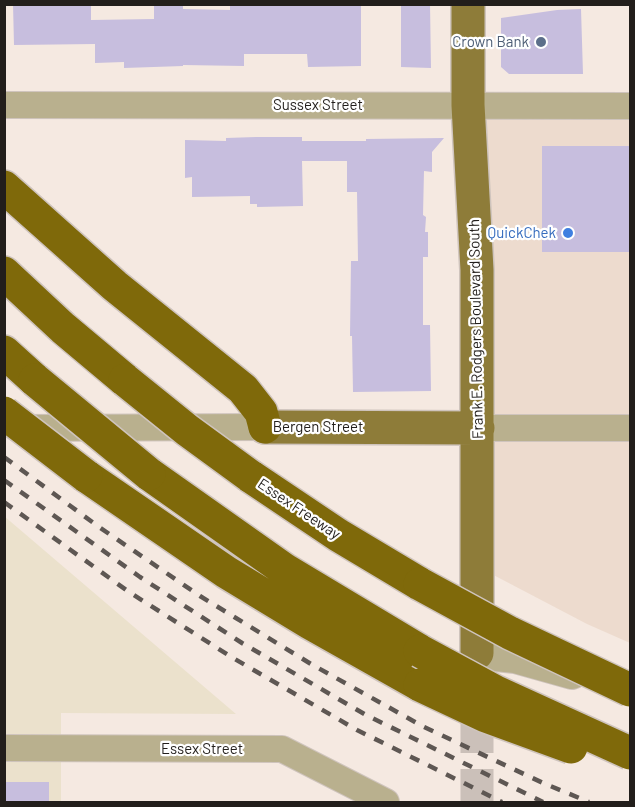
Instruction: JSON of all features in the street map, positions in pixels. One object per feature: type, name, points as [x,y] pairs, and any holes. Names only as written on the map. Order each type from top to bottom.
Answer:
[{"type":"highway","points":[[4,187],[115,286],[234,381],[256,404],[265,427]]},
{"type":"highway","name":"Essex Freeway","points":[[4,273],[63,328],[187,430],[338,535],[420,584],[510,633],[630,690]]},
{"type":"highway","points":[[4,352],[149,474],[285,570],[420,651],[496,692],[630,753]]},
{"type":"highway","points":[[4,413],[152,522],[310,623],[420,685],[526,731],[630,767]]},
{"type":"main road","name":"Frank E. Rodgers Boulevard South","points":[[468,4],[468,105],[477,270],[477,653]]},
{"type":"main road","name":"Bergen Street","points":[[265,427],[477,428]]},
{"type":"street","name":"Sussex Street","points":[[4,105],[630,106]]},
{"type":"street","name":"Bergen Street","points":[[4,428],[265,427]]},
{"type":"street","name":"Bergen Street","points":[[477,428],[630,428]]},
{"type":"street","points":[[477,653],[536,663],[630,690]]},
{"type":"street","name":"Essex Street","points":[[4,748],[282,749],[386,802]]},
{"type":"shaded area","points":[[479,110],[630,112],[630,643],[587,624],[482,569]]},
{"type":"shaded area","points":[[4,516],[236,714],[61,713],[61,802],[5,802]]},
{"type":"building","points":[[13,4],[91,4],[91,20],[154,19],[154,4],[183,4],[183,9],[230,10],[230,4],[361,4],[361,66],[308,67],[307,54],[244,54],[244,66],[183,65],[124,68],[124,62],[95,63],[95,44],[14,45]]},
{"type":"building","points":[[401,4],[430,4],[431,68],[401,67]]},
{"type":"building","name":"Crown Bank","points":[[581,9],[583,74],[509,74],[501,67],[501,18]]},
{"type":"building","points":[[302,137],[302,141],[444,138],[432,152],[432,172],[424,171],[423,215],[426,217],[425,232],[428,232],[428,257],[423,257],[423,325],[430,325],[431,391],[353,392],[352,336],[350,336],[351,261],[358,261],[357,192],[347,192],[347,161],[302,161],[303,206],[257,207],[257,204],[250,204],[250,196],[192,197],[192,177],[185,178],[185,140],[226,141],[226,138]]},
{"type":"building","points":[[542,146],[630,146],[630,252],[542,252]]},
{"type":"building","points":[[4,782],[49,782],[49,802],[4,802]]},
{"type":"tunnel","points":[[477,684],[477,802]]},
{"type":"railway","points":[[4,457],[99,527],[200,596],[311,664],[424,727],[589,802]]},
{"type":"railway","points":[[4,480],[140,577],[242,643],[366,715],[543,802]]},
{"type":"railway","points":[[4,502],[129,592],[233,658],[357,730],[502,802]]},
{"type":"place","name":"Crown Bank","points":[[541,42]]},
{"type":"place","name":"QuickChek","points":[[568,233]]}]
